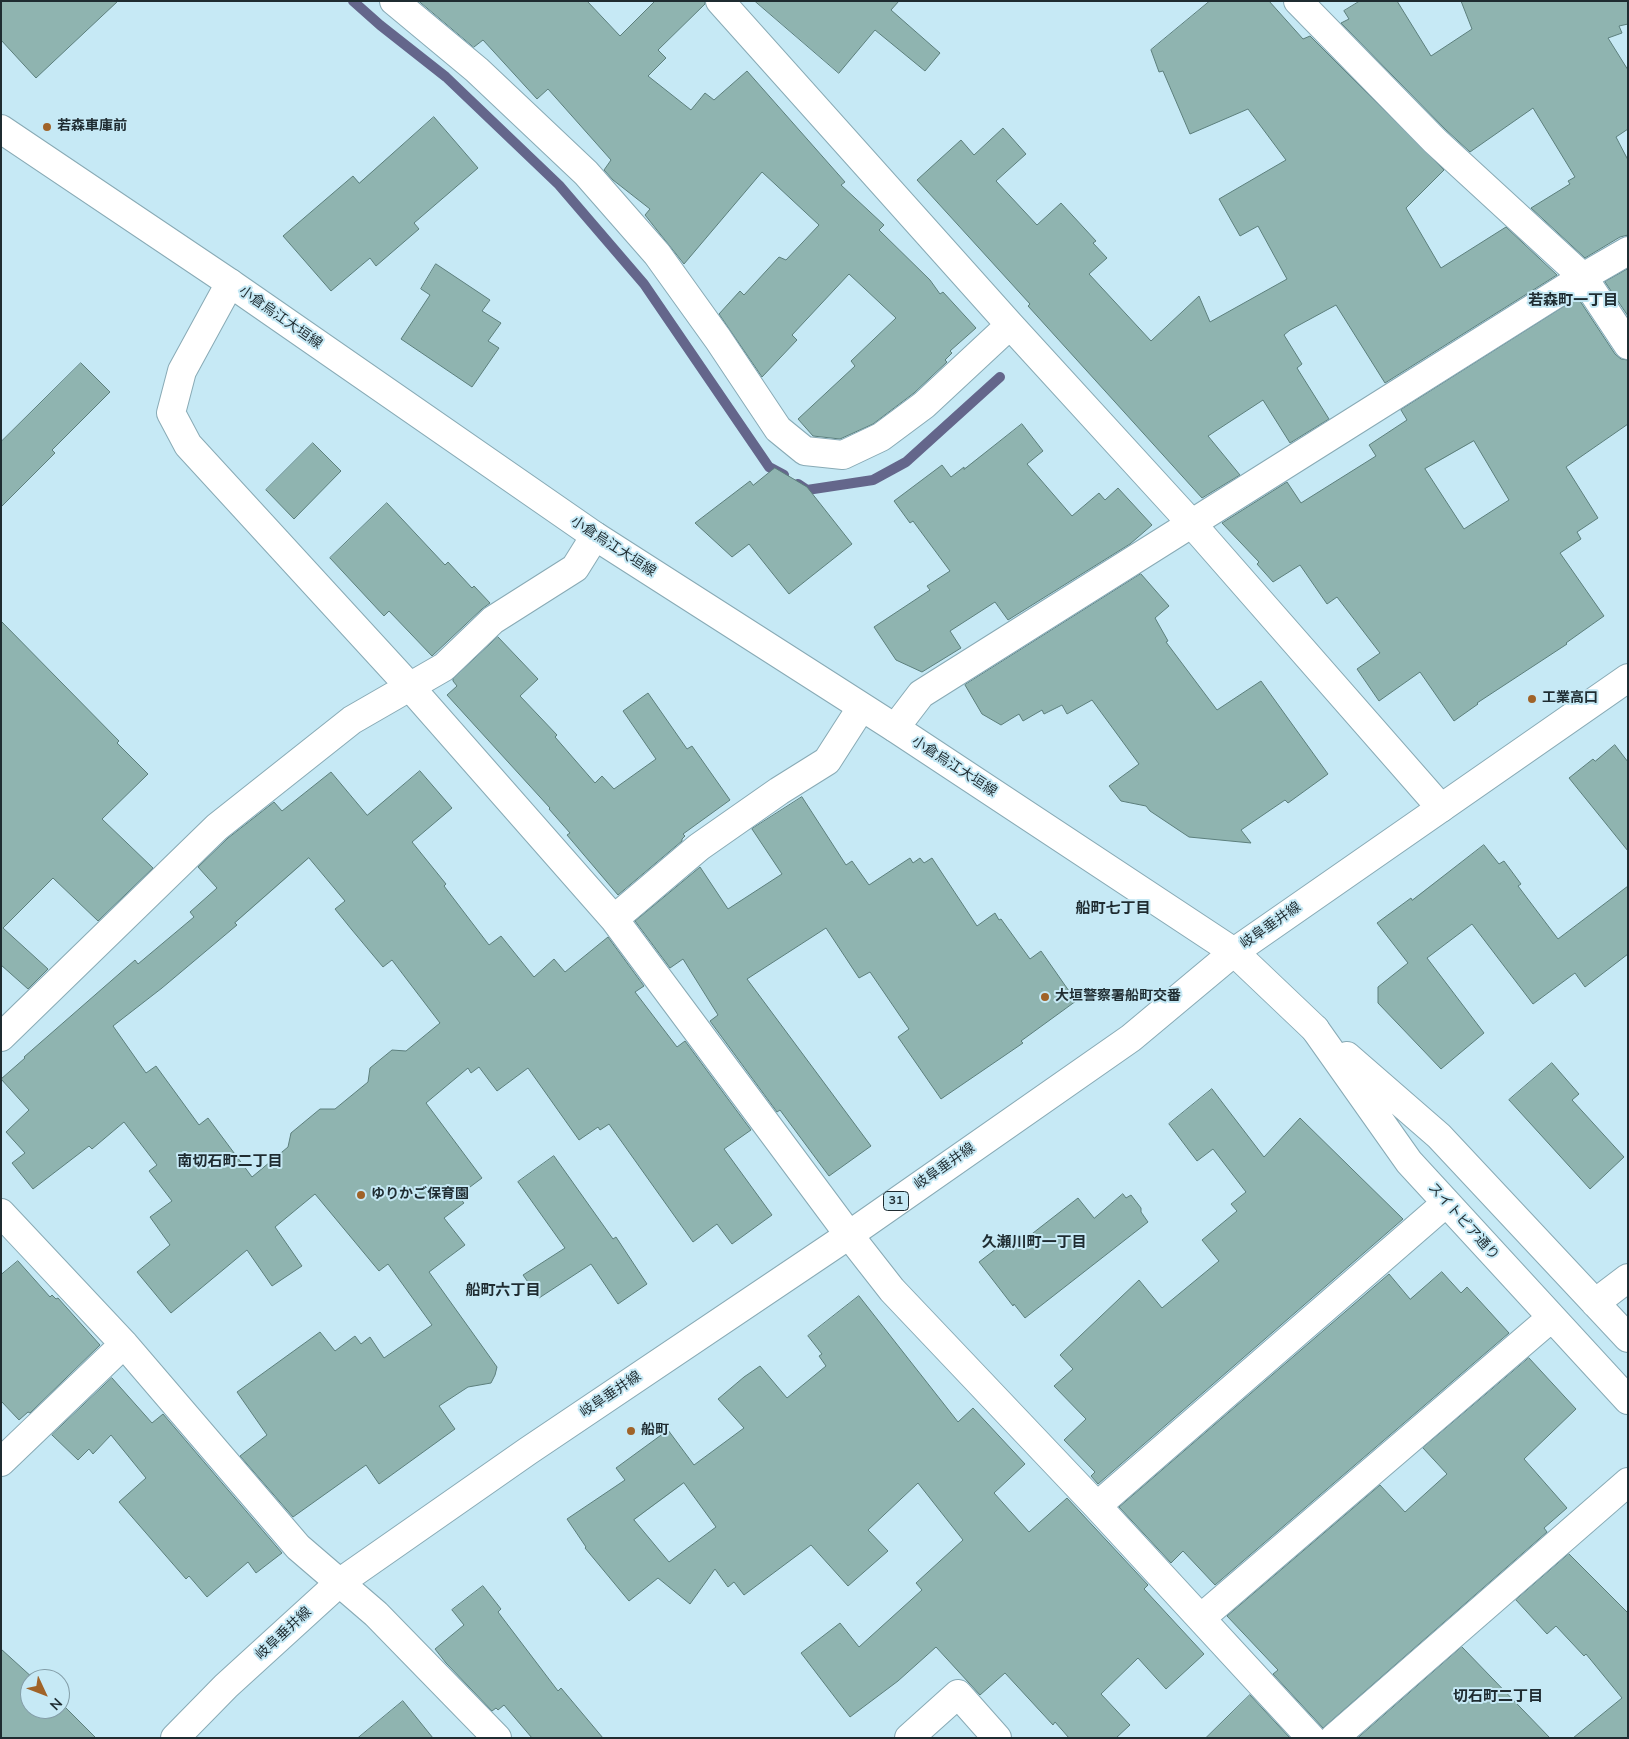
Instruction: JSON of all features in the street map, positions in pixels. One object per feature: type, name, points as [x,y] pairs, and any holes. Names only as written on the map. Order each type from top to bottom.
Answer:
[{"type":"street","points":[[394,1],[477,70],[586,172],[657,254],[718,339],[778,429],[805,451],[843,455],[881,437],[924,404],[1010,325]]},
{"type":"street","points":[[720,1],[1010,325],[1192,524],[1441,808]]},
{"type":"street","points":[[1298,1],[1435,141],[1583,277],[1628,345]]},
{"type":"street","name":"小倉烏江大垣線","points":[[1,129],[230,283],[595,536],[895,728],[1234,952]]},
{"type":"street","points":[[895,728],[921,694],[1583,277],[1628,251]]},
{"type":"street","points":[[230,283],[182,371],[172,413],[188,445],[410,687],[614,919],[892,1290],[1097,1506],[1311,1738]]},
{"type":"street","points":[[1,1037],[217,827],[352,720],[444,667],[493,620],[575,568],[595,536]]},
{"type":"street","name":"岐阜垂井線","points":[[176,1738],[226,1686],[339,1583],[528,1451],[849,1234],[1131,1038],[1234,952],[1626,682]]},
{"type":"street","points":[[614,919],[699,847],[779,791],[827,761],[861,708]]},
{"type":"street","name":"スイトピア通り","points":[[1234,952],[1315,1029],[1439,1136],[1628,1338]]},
{"type":"street","name":"スイトピア通り","points":[[1315,1029],[1409,1162],[1550,1318],[1628,1400]]},
{"type":"street","points":[[1097,1506],[1446,1203]]},
{"type":"street","points":[[1,1213],[124,1344],[298,1547],[376,1614],[497,1738]]},
{"type":"street","points":[[1595,1303],[1628,1278]]},
{"type":"street","points":[[1200,1618],[1550,1318]]},
{"type":"street","points":[[1,1462],[124,1344]]},
{"type":"street","points":[[1334,1738],[1628,1482]]},
{"type":"street","points":[[909,1738],[958,1694],[997,1738]]},
{"type":"building","points":[[1,1],[118,1],[36,78],[1,40]]},
{"type":"building","points":[[419,1],[587,1],[620,36],[655,1],[705,1],[705,4],[658,50],[666,58],[648,76],[691,110],[705,93],[714,100],[747,71],[845,182],[841,185],[884,225],[879,230],[930,280],[940,294],[943,292],[976,328],[950,351],[952,353],[945,360],[947,362],[914,393],[873,424],[840,439],[813,436],[798,419],[855,366],[851,361],[896,318],[849,274],[792,335],[797,340],[762,377],[719,314],[740,291],[744,295],[779,257],[786,260],[819,225],[762,172],[684,264],[645,215],[650,209],[613,180],[604,170],[611,160],[548,89],[537,99],[483,40],[474,47]]},
{"type":"building","points":[[755,1],[899,1],[891,10],[940,53],[925,71],[875,30],[839,73]]},
{"type":"building","points":[[1210,1],[1269,1],[1303,39],[1310,36],[1444,170],[1406,208],[1441,268],[1506,227],[1557,275],[1385,383],[1336,305],[1290,330],[1284,335],[1302,364],[1297,368],[1329,419],[1290,443],[1263,400],[1208,436],[1240,475],[1202,498],[917,180],[961,140],[974,155],[1003,128],[1026,154],[996,181],[1037,225],[1061,203],[1096,241],[1093,243],[1107,258],[1089,274],[1151,341],[1199,296],[1210,322],[1287,279],[1258,226],[1240,236],[1219,199],[1286,160],[1248,109],[1190,134],[1163,71],[1159,72],[1151,50]]},
{"type":"building","points":[[1360,1],[1397,1],[1431,56],[1472,29],[1461,1],[1628,1],[1628,24],[1619,26],[1622,33],[1608,38],[1628,70],[1628,129],[1616,137],[1628,160],[1628,235],[1620,237],[1585,258],[1531,208],[1570,184],[1568,181],[1575,177],[1533,108],[1470,152],[1341,23],[1349,19],[1344,11]]},
{"type":"building","points":[[434,117],[478,168],[414,223],[419,229],[376,266],[370,258],[331,291],[283,236],[353,176],[359,183]]},
{"type":"building","points":[[436,264],[490,300],[482,311],[501,323],[488,341],[499,348],[472,387],[401,339],[430,295],[421,289]]},
{"type":"building","points":[[1628,269],[1628,316],[1605,282]]},
{"type":"building","points":[[1578,298],[1615,354],[1621,359],[1628,360],[1628,424],[1566,467],[1598,518],[1577,532],[1581,539],[1560,553],[1604,616],[1567,644],[1477,703],[1454,721],[1420,672],[1379,701],[1357,669],[1380,653],[1337,597],[1327,604],[1300,565],[1273,582],[1257,564],[1259,562],[1222,523],[1287,482],[1301,503],[1376,456],[1369,445],[1407,420],[1401,410]],"holes":[[[1474,441],[1509,500],[1464,529],[1425,469]]]},
{"type":"building","points":[[81,363],[110,392],[52,450],[55,453],[1,507],[1,442]]},
{"type":"building","points":[[1022,424],[1043,451],[1027,464],[1072,516],[1099,493],[1105,500],[1118,488],[1152,525],[1130,544],[1008,620],[995,602],[950,631],[961,648],[922,672],[896,660],[874,627],[930,590],[927,586],[950,571],[913,521],[910,523],[894,501],[942,465],[951,477]]},
{"type":"building","points":[[313,443],[341,471],[294,519],[266,490]]},
{"type":"building","points":[[775,468],[807,487],[852,544],[789,594],[749,544],[732,557],[695,523],[750,481],[753,485]]},
{"type":"building","points":[[387,503],[445,565],[448,562],[472,588],[474,586],[490,603],[432,656],[389,611],[384,616],[330,558]]},
{"type":"building","points":[[1141,574],[1169,606],[1155,618],[1168,641],[1166,642],[1217,710],[1261,681],[1328,774],[1288,803],[1285,800],[1241,830],[1251,843],[1189,837],[1150,811],[1146,806],[1121,801],[1109,786],[1139,764],[1092,700],[1067,714],[1062,705],[1044,714],[1042,710],[1023,721],[1019,714],[1001,725],[982,714],[965,685]]},
{"type":"building","points":[[1,621],[119,741],[117,743],[148,774],[102,819],[153,868],[98,921],[53,878],[3,928],[48,969],[28,989],[1,965]]},
{"type":"building","points":[[498,637],[538,679],[520,696],[557,735],[555,737],[595,783],[602,776],[614,789],[656,759],[623,711],[648,693],[687,749],[692,746],[730,800],[683,834],[685,836],[682,841],[618,895],[567,835],[570,833],[550,808],[447,695],[457,686],[453,679]]},
{"type":"building","points":[[1615,745],[1628,762],[1628,851],[1569,778]]},
{"type":"building","points":[[420,771],[452,808],[412,842],[446,884],[444,886],[489,945],[501,936],[534,977],[554,959],[565,972],[608,937],[644,986],[635,992],[677,1047],[685,1041],[751,1130],[724,1149],[772,1215],[732,1244],[717,1224],[693,1242],[609,1124],[600,1130],[598,1127],[579,1140],[528,1068],[497,1091],[479,1067],[471,1073],[468,1068],[426,1103],[482,1178],[458,1196],[464,1203],[444,1218],[465,1245],[429,1272],[497,1367],[495,1375],[491,1383],[468,1387],[439,1406],[455,1429],[379,1484],[366,1465],[293,1517],[240,1456],[267,1435],[237,1392],[320,1332],[335,1351],[355,1336],[361,1344],[370,1337],[384,1358],[432,1325],[388,1264],[379,1271],[315,1194],[275,1227],[302,1266],[272,1286],[247,1250],[171,1313],[137,1272],[170,1245],[150,1217],[172,1201],[149,1171],[157,1165],[124,1122],[92,1149],[89,1146],[33,1189],[12,1163],[25,1153],[6,1132],[29,1110],[1,1079],[135,960],[138,964],[194,917],[190,912],[217,888],[198,867],[228,838],[274,802],[282,811],[331,772],[367,815]],"holes":[[[309,858],[345,901],[335,909],[383,967],[392,960],[440,1023],[406,1051],[392,1050],[370,1068],[368,1082],[335,1109],[320,1109],[291,1133],[288,1147],[252,1177],[208,1118],[199,1125],[156,1066],[146,1073],[113,1026],[237,925],[235,923]]]},
{"type":"building","points":[[802,797],[846,865],[852,861],[869,885],[910,858],[913,863],[920,858],[924,863],[932,858],[977,926],[995,913],[1030,959],[1041,951],[1076,1001],[1021,1041],[1023,1043],[941,1099],[898,1037],[909,1029],[870,972],[859,978],[826,928],[747,979],[871,1146],[829,1176],[780,1110],[777,1112],[710,1021],[718,1015],[683,959],[670,968],[635,921],[700,867],[728,909],[782,874],[752,829]]},
{"type":"building","points":[[1484,845],[1499,864],[1504,861],[1521,884],[1518,886],[1558,939],[1628,886],[1628,954],[1585,987],[1575,973],[1533,1004],[1472,924],[1427,958],[1484,1033],[1441,1069],[1378,1003],[1378,987],[1408,963],[1377,923],[1411,898],[1412,900]]},
{"type":"building","points":[[1552,1063],[1579,1094],[1572,1100],[1624,1157],[1590,1189],[1509,1100]]},
{"type":"building","points":[[1212,1089],[1264,1157],[1300,1118],[1403,1219],[1098,1484],[1091,1476],[1095,1472],[1064,1440],[1086,1419],[1054,1386],[1073,1369],[1060,1355],[1139,1280],[1162,1308],[1219,1261],[1202,1240],[1237,1211],[1231,1204],[1246,1192],[1213,1149],[1197,1161],[1169,1124]]},
{"type":"building","points":[[554,1156],[613,1239],[616,1237],[647,1284],[618,1304],[591,1264],[539,1298],[523,1275],[565,1248],[518,1182]]},
{"type":"building","points":[[1123,1194],[1126,1198],[1131,1195],[1141,1208],[1141,1212],[1148,1222],[1025,1318],[1014,1304],[1013,1306],[979,1262],[1009,1239],[1015,1247],[1078,1198],[1094,1218]]},
{"type":"building","points":[[18,1261],[50,1297],[52,1295],[56,1299],[58,1298],[100,1345],[30,1413],[28,1412],[19,1420],[1,1401],[1,1275]]},
{"type":"building","points":[[1442,1272],[1461,1293],[1467,1287],[1509,1333],[1215,1585],[1183,1551],[1171,1563],[1119,1507],[1389,1274],[1410,1299]]},
{"type":"building","points":[[859,1296],[958,1422],[973,1408],[1025,1464],[994,1493],[1029,1532],[1067,1498],[1148,1585],[1144,1589],[1204,1654],[1166,1689],[1138,1658],[1101,1694],[1130,1725],[1116,1738],[1069,1738],[1055,1722],[1053,1725],[1005,1673],[980,1695],[936,1647],[898,1681],[850,1717],[801,1653],[840,1623],[859,1647],[922,1590],[916,1583],[963,1540],[918,1483],[868,1530],[888,1551],[848,1586],[811,1545],[744,1595],[734,1582],[728,1587],[715,1569],[690,1604],[658,1578],[629,1601],[585,1548],[567,1519],[625,1480],[616,1468],[668,1430],[694,1465],[744,1428],[718,1399],[760,1366],[787,1398],[826,1366],[819,1356],[822,1354],[808,1336]],"holes":[[[684,1483],[716,1527],[669,1562],[634,1520]]]},
{"type":"building","points":[[1529,1358],[1576,1409],[1524,1459],[1567,1508],[1544,1528],[1547,1532],[1323,1728],[1273,1674],[1278,1670],[1227,1616],[1380,1485],[1405,1512],[1447,1474],[1423,1448]]},
{"type":"building","points":[[112,1378],[152,1423],[163,1414],[282,1553],[256,1573],[248,1562],[207,1597],[189,1576],[186,1579],[119,1502],[146,1478],[111,1435],[93,1454],[89,1449],[78,1460],[52,1435]]},
{"type":"building","points":[[1569,1554],[1628,1613],[1628,1738],[1573,1738],[1622,1698],[1586,1654],[1584,1656],[1556,1626],[1547,1634],[1516,1600]]},
{"type":"building","points":[[483,1586],[501,1609],[498,1612],[558,1691],[561,1688],[603,1738],[532,1738],[504,1705],[498,1710],[496,1708],[492,1711],[446,1663],[435,1649],[464,1625],[452,1610]]},
{"type":"building","points":[[1462,1647],[1550,1738],[1358,1738]]},
{"type":"building","points":[[1,1649],[23,1669],[20,1669],[20,1719],[70,1719],[70,1712],[96,1738],[1,1738]]},
{"type":"building","points":[[1250,1695],[1290,1738],[1206,1738]]},
{"type":"building","points":[[403,1701],[433,1738],[358,1738]]},
{"type":"waterway","points":[[353,1],[446,77],[559,185],[644,284],[769,467],[784,475]]},
{"type":"waterway","points":[[798,484],[807,490],[873,480],[906,462],[1000,377]]},
{"type":"place","name":"若森車庫前","points":[[47,127]]},
{"type":"place","name":"工業高口","points":[[1532,699]]},
{"type":"place","name":"大垣警察署船町交番","points":[[1045,997]]},
{"type":"place","name":"ゆりかご保育園","points":[[361,1195]]},
{"type":"place","name":"船町","points":[[631,1431]]},
{"type":"district","name":"若森町一丁目","points":[[1573,301]]},
{"type":"district","name":"船町七丁目","points":[[1113,909]]},
{"type":"district","name":"南切石町二丁目","points":[[230,1162]]},
{"type":"district","name":"久瀬川町一丁目","points":[[1034,1243]]},
{"type":"district","name":"船町六丁目","points":[[503,1291]]},
{"type":"district","name":"切石町二丁目","points":[[1498,1697]]}]
